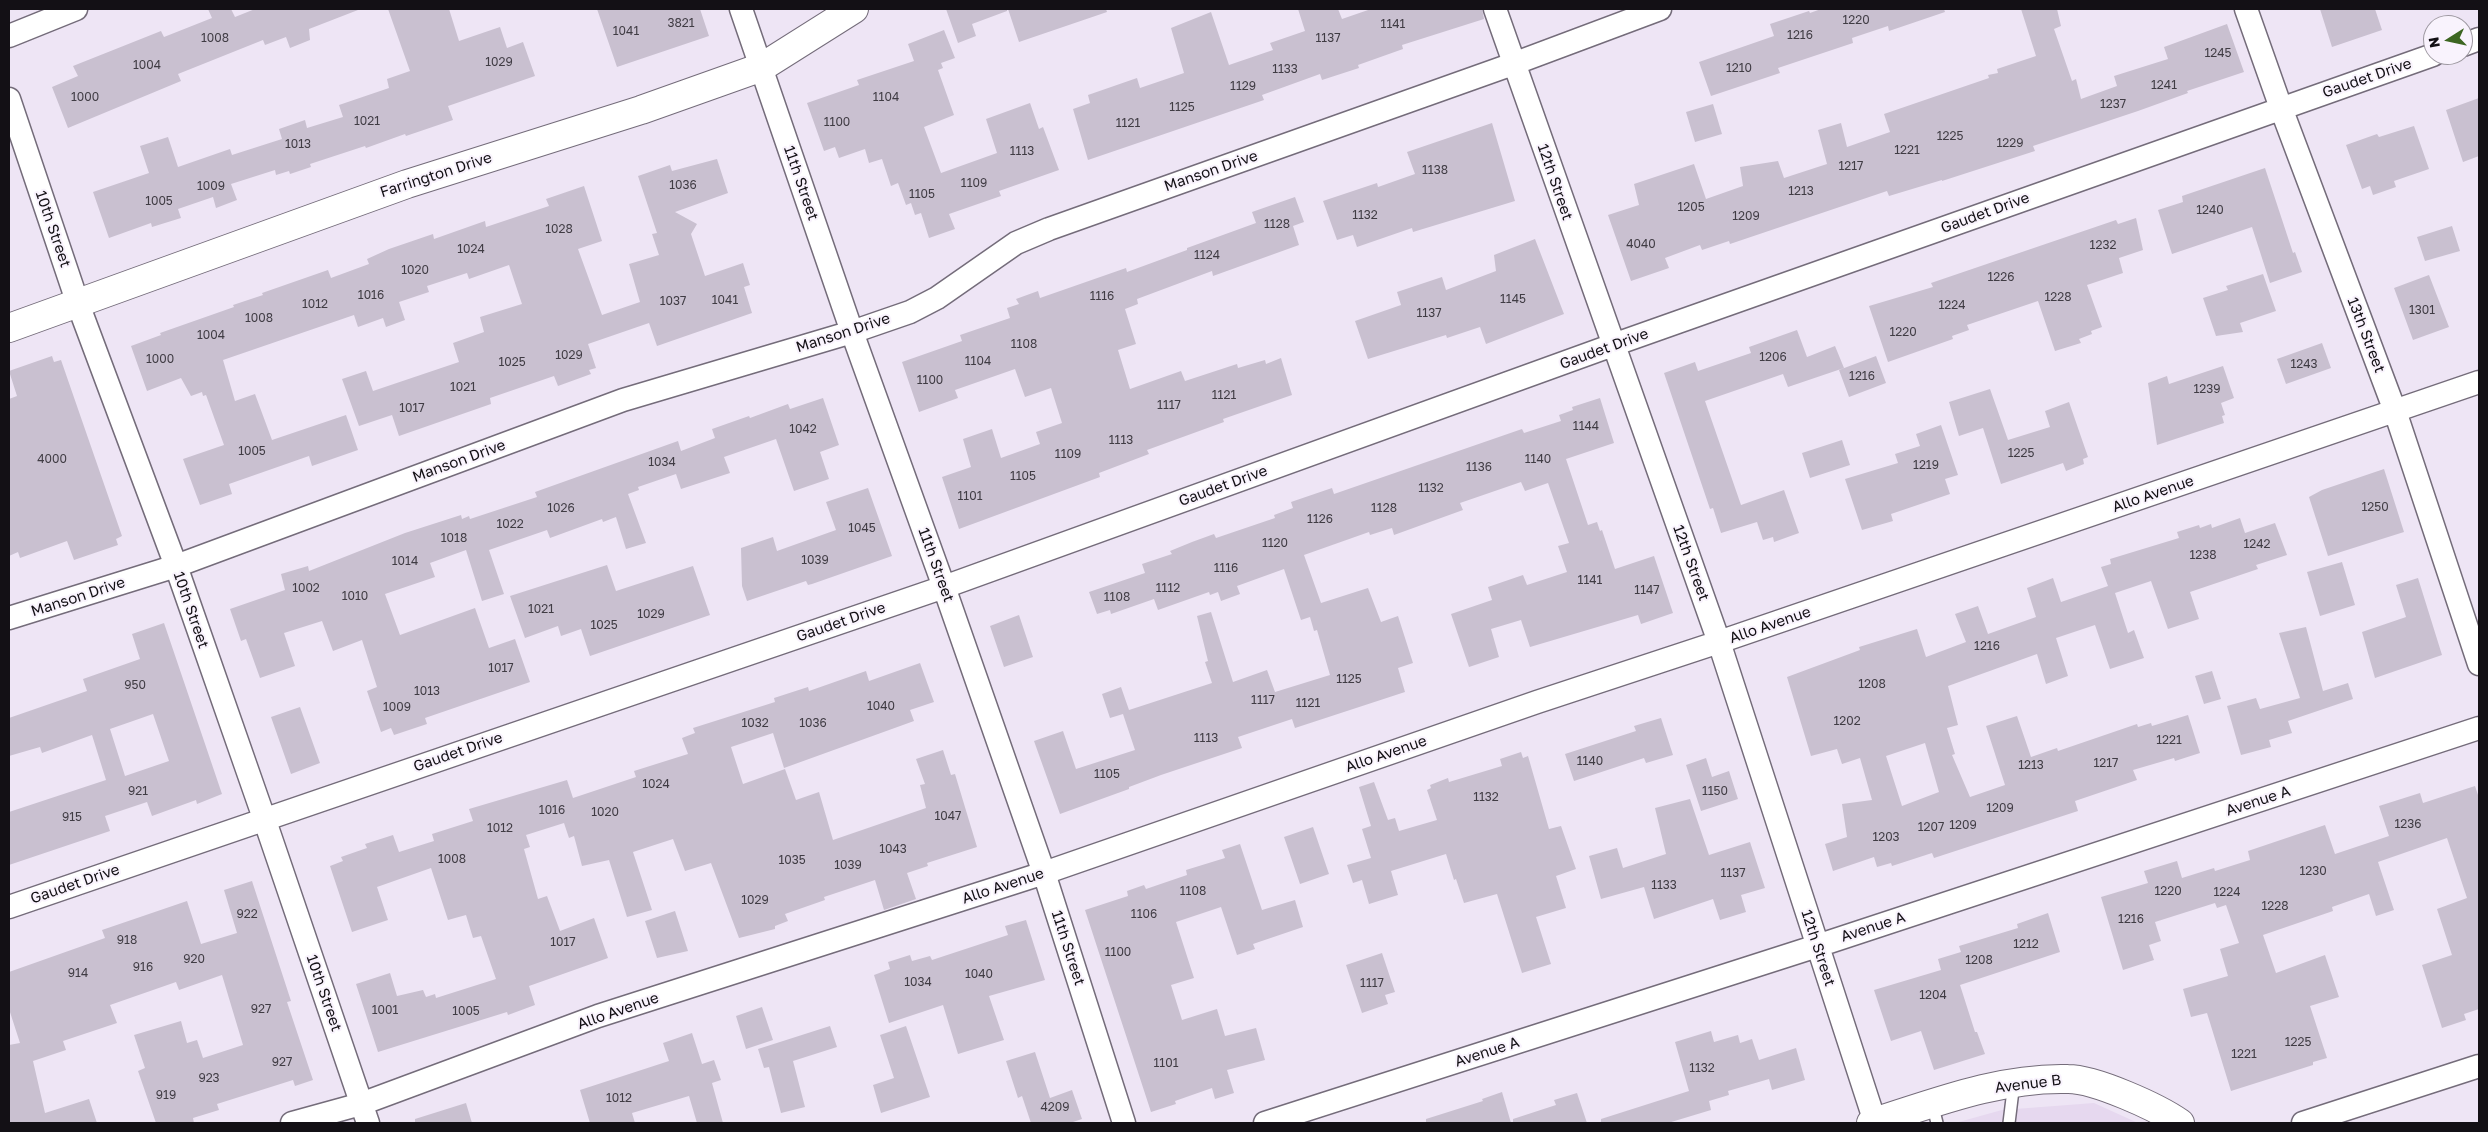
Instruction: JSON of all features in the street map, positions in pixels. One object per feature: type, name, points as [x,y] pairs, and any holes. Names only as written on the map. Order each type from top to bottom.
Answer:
[{"type":"street","points":[[9,36],[76,9]]},
{"type":"street","name":"11th Street","points":[[741,9],[852,332],[1044,873],[1124,1123]]},
{"type":"street","name":"Farrington Drive","points":[[9,328],[407,184],[641,110],[762,68],[854,9]]},
{"type":"street","name":"12th Street","points":[[1495,9],[1719,642],[1874,1123]]},
{"type":"street","name":"Manson Drive","points":[[9,618],[176,566],[623,400],[852,332],[910,312],[937,298],[1016,242],[1514,64],[1660,9]]},
{"type":"street","name":"13th Street","points":[[2246,9],[2280,108],[2395,411],[2479,664]]},
{"type":"street","name":"Gaudet Drive","points":[[9,907],[264,818],[944,587],[1613,345],[2423,58]]},
{"type":"street","name":"10th Street","points":[[9,99],[78,304],[176,566],[364,1114]]},
{"type":"street","name":"Allo Avenue","points":[[292,1123],[364,1114],[598,1016],[1044,873],[1537,702],[1719,642],[2479,382]]},
{"type":"street","name":"Avenue A","points":[[1265,1123],[1817,946],[2479,728]]},
{"type":"street","points":[[2303,1123],[2479,1066]]},
{"type":"street","name":"Avenue B","points":[[1874,1123],[1934,1113],[2014,1082],[2069,1079],[2125,1094],[2180,1123]]},
{"type":"lane","points":[[2009,1123],[2014,1082]]},
{"type":"shaded area","points":[[2094,1103],[2138,1123],[1955,1123],[2002,1110]]},
{"type":"building","points":[[208,9],[231,9],[235,17],[255,9],[358,10],[309,29],[310,40],[290,48],[286,37],[265,45],[263,40],[178,74],[181,81],[68,128],[52,87],[78,76],[73,66],[161,31],[164,37],[212,18]]},
{"type":"building","points":[[388,9],[449,9],[459,41],[500,27],[507,48],[523,42],[535,76],[448,106],[453,120],[310,164],[311,167],[290,174],[289,171],[276,175],[275,170],[231,184],[237,200],[216,208],[213,197],[178,209],[181,218],[152,227],[151,223],[109,238],[93,192],[149,173],[140,146],[168,137],[178,167],[230,149],[232,155],[282,139],[279,129],[305,120],[307,128],[343,117],[339,105],[389,88],[387,79],[410,71]]},
{"type":"building","points":[[597,9],[700,9],[709,36],[617,67]]},
{"type":"building","points":[[946,9],[1007,9],[1007,11],[972,24],[976,36],[958,43]]},
{"type":"building","points":[[1008,9],[1106,9],[1107,12],[1019,42]]},
{"type":"building","points":[[1298,9],[1338,9],[1342,19],[1371,9],[1482,9],[1484,19],[1402,45],[1403,49],[1358,65],[1359,68],[1322,80],[1320,74],[1262,95],[1264,100],[1088,160],[1073,109],[1090,103],[1088,95],[1137,78],[1140,88],[1184,73],[1171,28],[1211,12],[1229,65],[1273,50],[1270,43],[1305,31]]},
{"type":"building","points":[[1821,9],[1944,9],[1945,12],[1889,31],[1888,26],[1852,38],[1853,43],[1778,68],[1780,73],[1711,96],[1699,62],[1774,36],[1770,24]]},
{"type":"building","points":[[2021,9],[2057,9],[2061,26],[2054,29],[2072,81],[2076,79],[2081,99],[2117,86],[2114,76],[2168,59],[2164,47],[2227,24],[2244,72],[2187,91],[2188,93],[2138,111],[2033,146],[2035,151],[1942,181],[1889,196],[1887,191],[1730,244],[1729,241],[1702,250],[1700,245],[1665,258],[1669,268],[1631,281],[1608,215],[1639,205],[1634,184],[1694,164],[1706,199],[1743,186],[1740,167],[1778,161],[1784,178],[1827,164],[1818,130],[1841,123],[1847,147],[1890,132],[1884,114],[1989,78],[1988,75],[1998,73],[1997,69],[2036,56]]},
{"type":"building","points":[[2320,9],[2375,9],[2382,30],[2332,47]]},
{"type":"building","points":[[944,30],[955,58],[941,63],[943,68],[938,70],[954,115],[924,127],[941,173],[997,153],[986,119],[1030,103],[1039,129],[1043,127],[1059,170],[999,191],[1001,196],[949,214],[955,229],[929,238],[921,213],[915,215],[911,203],[906,205],[898,183],[891,186],[882,159],[869,163],[865,149],[839,158],[835,147],[824,151],[807,103],[859,85],[857,80],[914,61],[908,44]]},
{"type":"building","points":[[2479,98],[2479,156],[2463,162],[2446,110]]},
{"type":"building","points":[[1713,104],[1722,134],[1695,142],[1686,112]]},
{"type":"building","points":[[1492,123],[1515,201],[1413,232],[1412,228],[1357,247],[1353,235],[1337,240],[1323,201],[1377,183],[1378,187],[1415,174],[1407,152]]},
{"type":"building","points":[[2414,126],[2429,169],[2394,181],[2396,187],[2373,195],[2370,186],[2362,189],[2346,145],[2377,134],[2379,137]]},
{"type":"building","points":[[717,159],[728,193],[675,212],[697,224],[691,234],[705,276],[743,263],[750,285],[744,287],[752,313],[657,346],[649,323],[588,344],[596,368],[589,370],[591,374],[558,386],[554,376],[490,398],[491,404],[399,436],[392,415],[359,426],[342,379],[366,371],[373,391],[459,362],[453,343],[484,332],[480,317],[522,304],[509,265],[469,279],[467,273],[427,286],[429,292],[399,302],[405,320],[386,327],[383,318],[358,327],[354,315],[223,360],[235,401],[255,394],[272,440],[346,415],[358,450],[312,466],[309,456],[229,484],[232,494],[200,505],[183,459],[224,445],[206,395],[203,396],[202,392],[191,396],[181,378],[147,391],[131,346],[161,335],[160,333],[234,307],[233,305],[263,295],[262,293],[328,270],[331,278],[369,264],[367,259],[389,249],[433,234],[434,239],[485,221],[486,227],[549,206],[546,199],[584,186],[602,241],[578,249],[602,315],[640,302],[629,264],[659,255],[652,234],[657,233],[638,176],[670,165],[672,171]]},
{"type":"building","points":[[2265,168],[2293,253],[2295,252],[2302,272],[2270,283],[2252,227],[2172,254],[2158,210],[2183,202],[2182,196]]},
{"type":"building","points":[[1295,197],[1304,222],[1293,226],[1299,245],[1213,276],[1212,271],[1137,299],[1138,304],[1125,309],[1136,344],[1118,350],[1130,389],[1181,371],[1185,381],[1237,364],[1238,368],[1265,360],[1266,364],[1281,358],[1292,395],[1223,419],[1224,422],[1147,450],[1149,454],[1099,473],[1100,477],[959,529],[942,477],[971,467],[963,439],[992,429],[1001,458],[1040,444],[1036,432],[1062,423],[1051,388],[1025,397],[1015,369],[955,390],[958,398],[919,412],[902,362],[962,341],[960,335],[1010,318],[1007,308],[1019,304],[1016,299],[1038,291],[1040,298],[1126,268],[1127,272],[1256,223],[1252,212]]},
{"type":"building","points":[[2136,218],[2143,250],[2119,258],[2123,273],[2087,285],[2102,327],[2091,331],[2092,334],[2079,339],[2081,343],[2055,351],[2038,301],[1967,325],[1969,330],[1952,336],[1953,339],[1888,362],[1869,306],[1933,287],[1931,283],[2116,220],[2118,224]]},
{"type":"building","points":[[2452,226],[2460,251],[2425,261],[2417,237]]},
{"type":"building","points":[[1535,239],[1564,314],[1486,344],[1480,327],[1447,338],[1446,335],[1368,359],[1355,321],[1401,305],[1397,292],[1442,277],[1446,290],[1496,271],[1494,255]]},
{"type":"building","points":[[2263,274],[2276,311],[2240,323],[2243,332],[2216,336],[2203,298],[2228,290],[2226,286]]},
{"type":"building","points":[[2429,275],[2449,327],[2413,340],[2394,288]]},
{"type":"building","points":[[1797,330],[1807,357],[1835,346],[1844,368],[1788,387],[1783,374],[1705,401],[1741,505],[1784,490],[1799,533],[1774,542],[1773,537],[1763,540],[1757,522],[1721,533],[1713,508],[1710,509],[1664,373],[1695,362],[1698,371],[1751,353],[1749,347]]},
{"type":"building","points":[[2322,343],[2331,368],[2286,384],[2277,359]]},
{"type":"building","points":[[52,356],[54,362],[61,360],[122,536],[116,539],[118,545],[74,560],[67,541],[20,558],[18,552],[9,556],[9,399],[17,396],[9,371]]},
{"type":"building","points":[[1876,356],[1886,383],[1849,397],[1839,370]]},
{"type":"building","points":[[2223,366],[2234,398],[2221,403],[2225,415],[2222,416],[2224,423],[2157,445],[2148,383],[2167,376],[2169,384]]},
{"type":"building","points":[[1990,389],[2008,440],[2050,427],[2045,411],[2069,402],[2088,457],[2083,459],[2084,464],[2066,471],[2063,463],[2001,484],[1983,428],[1959,436],[1949,402]]},
{"type":"building","points":[[823,398],[839,445],[820,452],[829,479],[794,491],[776,439],[724,457],[730,473],[681,489],[676,474],[638,487],[639,490],[628,494],[646,543],[626,549],[616,517],[603,522],[602,519],[550,538],[547,530],[489,550],[504,594],[482,601],[466,550],[430,563],[435,577],[385,594],[400,635],[475,608],[489,648],[515,639],[530,682],[425,718],[427,724],[394,735],[391,728],[381,732],[367,691],[377,687],[362,640],[333,651],[322,621],[284,633],[295,666],[260,678],[246,639],[241,641],[230,609],[285,590],[281,574],[308,566],[309,571],[405,533],[461,515],[462,519],[469,516],[470,519],[537,497],[535,492],[678,441],[681,451],[715,438],[712,429],[788,404],[790,409]]},
{"type":"building","points":[[1600,398],[1614,443],[1566,459],[1588,525],[1597,522],[1600,531],[1602,530],[1615,569],[1654,556],[1673,613],[1641,624],[1638,615],[1530,647],[1521,620],[1491,629],[1499,657],[1469,667],[1451,614],[1492,600],[1488,587],[1523,575],[1527,585],[1567,572],[1558,546],[1569,543],[1548,483],[1525,491],[1521,482],[1460,503],[1463,510],[1394,535],[1392,528],[1370,535],[1369,532],[1304,555],[1321,603],[1368,588],[1381,622],[1398,616],[1413,663],[1398,668],[1405,692],[1295,728],[1292,719],[1238,737],[1242,748],[1161,775],[1129,787],[1129,789],[1060,814],[1034,741],[1063,731],[1076,769],[1135,750],[1123,714],[1110,718],[1102,694],[1121,687],[1129,710],[1212,683],[1205,662],[1208,661],[1197,616],[1211,612],[1233,682],[1267,670],[1275,692],[1330,675],[1317,630],[1314,631],[1310,617],[1301,620],[1284,569],[1237,586],[1240,594],[1221,601],[1218,592],[1210,595],[1209,592],[1158,610],[1154,599],[1111,614],[1110,610],[1097,614],[1089,592],[1145,573],[1142,564],[1172,554],[1170,551],[1192,542],[1214,534],[1216,538],[1275,518],[1274,515],[1293,508],[1291,502],[1332,488],[1334,494],[1522,429],[1524,433],[1561,421],[1559,415],[1573,410],[1572,407]]},
{"type":"building","points":[[1941,425],[1958,475],[1945,479],[1950,494],[1891,514],[1893,521],[1862,530],[1845,479],[1898,463],[1895,454],[1920,446],[1916,434]]},
{"type":"building","points":[[1842,440],[1850,465],[1810,478],[1802,453]]},
{"type":"building","points":[[2384,469],[2404,532],[2328,556],[2309,497],[2322,490]]},
{"type":"building","points":[[868,488],[892,556],[812,584],[808,585],[806,581],[747,601],[742,586],[741,548],[773,537],[777,551],[836,530],[826,502]]},
{"type":"building","points":[[2240,518],[2245,533],[2275,523],[2287,555],[2256,565],[2258,569],[2190,592],[2199,619],[2168,629],[2151,581],[2115,593],[2128,633],[2134,630],[2144,658],[2110,669],[2095,625],[2056,638],[2068,676],[2046,684],[2037,654],[1948,686],[1958,725],[1947,728],[1955,754],[1952,755],[1970,797],[2005,785],[1986,726],[2017,716],[2031,757],[2057,748],[2058,751],[2137,724],[2138,727],[2151,723],[2152,726],[2188,715],[2200,753],[2175,761],[2174,758],[2133,770],[2137,780],[2075,801],[2078,811],[1934,858],[1932,853],[1892,866],[1891,863],[1877,867],[1874,857],[1833,871],[1825,844],[1847,837],[1842,804],[1872,800],[1860,758],[1842,764],[1837,749],[1811,756],[1787,677],[1860,650],[1859,647],[1917,629],[1926,657],[1966,642],[1955,614],[1978,606],[1988,634],[2036,617],[2027,588],[2053,578],[2061,602],[2108,586],[2101,567],[2111,564],[2110,559],[2179,538],[2177,532],[2199,525],[2200,528],[2211,524],[2212,528]],"holes":[[[1925,743],[1939,792],[1902,806],[1886,756]]]},
{"type":"building","points":[[2342,562],[2355,605],[2320,616],[2307,572]]},
{"type":"building","points":[[607,565],[616,591],[693,566],[710,615],[590,656],[581,629],[561,636],[558,626],[525,638],[510,596]]},
{"type":"building","points":[[2418,578],[2442,655],[2375,678],[2362,632],[2406,617],[2396,585]]},
{"type":"building","points":[[1019,615],[1033,657],[1004,667],[990,626]]},
{"type":"building","points":[[164,623],[222,794],[197,804],[196,800],[152,816],[147,802],[105,816],[110,831],[9,865],[9,812],[106,780],[92,735],[42,753],[40,747],[9,756],[9,718],[87,691],[83,679],[140,659],[132,634]],"holes":[[[153,714],[169,761],[125,776],[110,729]]]},
{"type":"building","points":[[2306,627],[2323,691],[2348,683],[2353,699],[2288,721],[2292,733],[2269,740],[2271,747],[2241,755],[2227,706],[2256,698],[2260,709],[2300,698],[2279,633]]},
{"type":"building","points":[[920,663],[934,702],[910,710],[914,721],[784,768],[773,733],[731,747],[743,784],[785,769],[796,800],[819,792],[833,840],[926,808],[920,785],[925,784],[916,759],[943,750],[951,775],[955,774],[977,847],[927,863],[928,866],[907,873],[916,899],[884,910],[875,880],[824,897],[825,900],[785,914],[788,921],[775,926],[775,929],[739,938],[711,863],[685,871],[673,839],[633,852],[652,910],[627,917],[609,860],[582,866],[574,836],[569,838],[564,823],[526,835],[530,847],[524,849],[538,899],[547,896],[560,931],[594,918],[608,958],[529,986],[535,1005],[508,1015],[507,1012],[378,1052],[356,984],[390,973],[397,996],[423,990],[426,997],[435,994],[436,998],[496,979],[481,936],[473,938],[466,915],[448,920],[431,868],[377,887],[388,920],[352,932],[330,866],[343,861],[341,857],[367,848],[365,844],[393,835],[399,852],[434,841],[432,834],[473,821],[469,809],[567,780],[573,798],[636,777],[634,771],[688,754],[682,738],[695,733],[693,728],[775,702],[774,698],[808,687],[809,691],[866,671],[869,681]]},
{"type":"building","points":[[2212,671],[2221,699],[2204,704],[2195,676]]},
{"type":"building","points":[[300,707],[320,763],[291,774],[271,717]]},
{"type":"building","points":[[1661,718],[1673,755],[1646,763],[1644,758],[1574,781],[1565,754],[1636,731],[1634,726]]},
{"type":"building","points":[[1521,752],[1523,758],[1528,756],[1549,829],[1561,826],[1576,869],[1556,876],[1566,908],[1536,917],[1551,964],[1522,973],[1497,894],[1464,903],[1446,854],[1391,871],[1398,895],[1369,904],[1362,880],[1353,883],[1347,865],[1371,858],[1362,829],[1371,826],[1359,787],[1374,782],[1388,820],[1395,818],[1399,831],[1437,820],[1427,790],[1431,788],[1430,785],[1448,778],[1449,782],[1502,766],[1500,759]]},
{"type":"building","points":[[1706,758],[1712,777],[1729,771],[1738,799],[1701,811],[1686,765]]},
{"type":"building","points":[[2475,786],[2479,798],[2479,1009],[2464,1014],[2466,1020],[2442,1028],[2422,965],[2452,955],[2437,909],[2467,898],[2447,838],[2378,862],[2394,910],[2376,916],[2369,894],[2332,907],[2333,911],[2263,935],[2276,973],[2325,955],[2339,997],[2310,1006],[2327,1058],[2313,1062],[2313,1065],[2231,1091],[2207,1013],[2191,1017],[2183,989],[2228,976],[2220,949],[2239,943],[2226,905],[2217,908],[2215,903],[2155,922],[2161,941],[2149,945],[2154,960],[2123,970],[2101,897],[2148,883],[2144,871],[2177,861],[2182,878],[2214,868],[2215,871],[2250,860],[2248,851],[2325,825],[2335,854],[2389,836],[2379,806],[2420,793],[2423,803]]},
{"type":"building","points":[[1690,799],[1709,855],[1750,842],[1765,888],[1741,895],[1746,912],[1720,920],[1713,899],[1654,919],[1644,887],[1601,899],[1589,856],[1617,848],[1623,868],[1666,854],[1655,808]]},
{"type":"building","points":[[1313,827],[1329,874],[1300,884],[1284,837]]},
{"type":"building","points":[[1240,844],[1262,910],[1295,900],[1303,927],[1253,944],[1255,949],[1237,955],[1221,907],[1176,922],[1194,978],[1171,985],[1182,1020],[1217,1009],[1225,1036],[1256,1028],[1265,1060],[1227,1070],[1234,1093],[1215,1099],[1212,1088],[1175,1101],[1176,1104],[1151,1112],[1085,910],[1128,896],[1127,891],[1144,885],[1146,889],[1187,875],[1186,870],[1225,858],[1222,850]]},
{"type":"building","points":[[252,881],[291,1001],[287,1002],[313,1080],[295,1086],[293,1080],[217,1104],[219,1110],[193,1118],[194,1123],[156,1123],[138,1071],[145,1068],[134,1035],[181,1021],[187,1043],[197,1040],[203,1058],[243,1045],[222,975],[179,990],[176,982],[110,1005],[117,1023],[63,1041],[66,1050],[33,1061],[45,1113],[89,1099],[97,1123],[9,1123],[9,1045],[20,1043],[9,1009],[9,972],[105,938],[102,930],[187,901],[201,944],[237,933],[224,890]]},
{"type":"building","points":[[675,911],[688,951],[657,958],[645,921]]},
{"type":"building","points":[[2048,913],[2060,952],[1960,985],[1975,1032],[1977,1032],[1985,1054],[1934,1070],[1921,1031],[1891,1041],[1874,990],[1941,970],[1938,959],[1961,952],[1959,946],[2018,928],[2017,924]]},
{"type":"building","points":[[1026,920],[1045,980],[989,996],[1004,1040],[958,1054],[943,1005],[889,1023],[874,975],[890,969],[888,962],[910,955],[912,961],[930,956],[932,960],[1008,935],[1005,926]]},
{"type":"building","points":[[1382,953],[1395,992],[1385,995],[1388,1004],[1362,1013],[1346,965]]},
{"type":"building","points":[[762,1007],[773,1040],[746,1049],[736,1016]]},
{"type":"building","points":[[830,1026],[837,1047],[793,1061],[805,1107],[781,1113],[769,1067],[764,1068],[758,1049]]},
{"type":"building","points":[[906,1026],[930,1097],[881,1113],[873,1085],[894,1078],[880,1035]]},
{"type":"building","points":[[1711,1031],[1714,1042],[1738,1035],[1740,1043],[1752,1039],[1759,1060],[1796,1048],[1805,1080],[1772,1090],[1769,1079],[1728,1091],[1729,1095],[1709,1101],[1711,1110],[1668,1123],[1601,1123],[1601,1119],[1689,1091],[1675,1042]]},
{"type":"building","points":[[692,1033],[702,1064],[714,1060],[721,1080],[712,1083],[723,1123],[697,1123],[689,1096],[632,1113],[635,1123],[590,1123],[580,1090],[669,1061],[663,1043]]},
{"type":"building","points":[[1035,1052],[1050,1098],[1072,1090],[1082,1119],[1070,1123],[1031,1123],[1022,1096],[1018,1098],[1006,1061]]},
{"type":"building","points":[[1502,1092],[1511,1123],[1426,1123],[1426,1119],[1483,1101],[1482,1099]]},
{"type":"building","points":[[1577,1093],[1587,1123],[1513,1123],[1513,1119],[1556,1105],[1554,1100]]},
{"type":"building","points":[[466,1103],[472,1123],[415,1123],[415,1119]]}]
